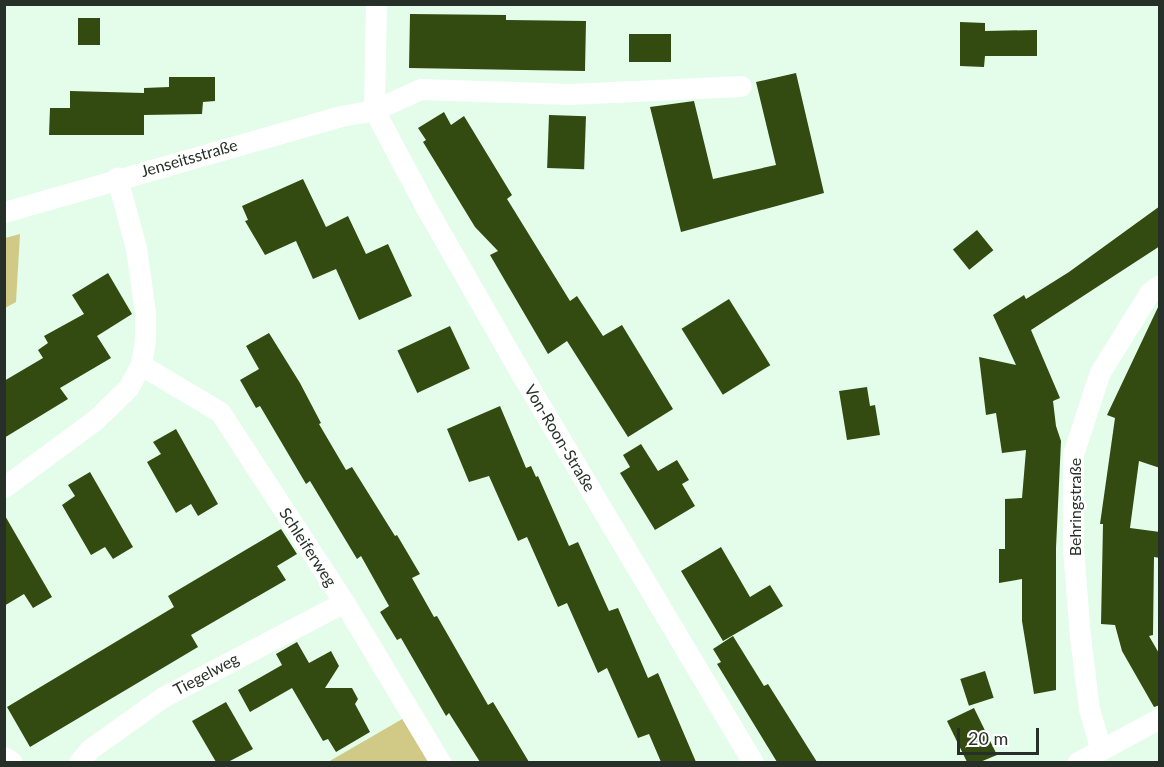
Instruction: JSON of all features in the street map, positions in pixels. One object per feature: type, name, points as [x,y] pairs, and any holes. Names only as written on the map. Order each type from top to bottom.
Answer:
[{"type":"street","name":"Von-Roon-Straße","points":[[376,4],[374,110],[428,211],[522,375],[753,762]]},
{"type":"street","points":[[374,110],[421,89],[570,94],[741,86]]},
{"type":"street","name":"Jenseitsstraße","points":[[4,212],[340,116],[374,110]]},
{"type":"street","points":[[4,487],[94,420],[128,388],[141,365],[145,340],[145,312],[136,249],[117,178]]},
{"type":"street","name":"Behringstraße","points":[[1101,750],[1089,709],[1080,637],[1073,548],[1073,454],[1100,372],[1150,292],[1160,285]]},
{"type":"street","name":"Schleiferweg","points":[[141,365],[220,412],[344,602],[440,762]]},
{"type":"street","name":"Tiegelweg","points":[[79,762],[90,749],[163,697],[344,602]]},
{"type":"street","points":[[1078,762],[1160,718]]},
{"type":"street","points":[[4,757],[12,762]]},
{"type":"shaded area","points":[[20,234],[16,302],[5,308],[5,238]]},
{"type":"shaded area","points":[[404,718],[429,762],[328,762]]},
{"type":"building","points":[[410,14],[506,15],[506,20],[586,21],[585,71],[409,68]]},
{"type":"building","points":[[78,18],[100,18],[100,45],[78,45]]},
{"type":"building","points":[[960,22],[985,23],[985,31],[1037,30],[1037,56],[985,56],[984,67],[960,66]]},
{"type":"building","points":[[629,34],[671,34],[671,62],[629,62]]},
{"type":"building","points":[[796,73],[824,193],[681,232],[650,107],[694,101],[713,179],[776,165],[756,82]]},
{"type":"building","points":[[169,77],[215,77],[215,101],[203,102],[202,114],[144,115],[144,135],[49,135],[50,108],[70,108],[70,91],[144,93],[144,88],[169,87]]},
{"type":"building","points":[[444,112],[451,125],[464,116],[512,195],[507,199],[570,301],[577,296],[603,336],[622,325],[673,409],[628,437],[567,341],[548,354],[490,255],[498,251],[475,227],[423,142],[426,140],[418,128]]},
{"type":"building","points":[[549,115],[586,116],[584,169],[547,168]]},
{"type":"building","points":[[303,179],[326,227],[348,216],[366,254],[388,244],[412,296],[359,320],[336,269],[313,279],[296,241],[265,255],[245,221],[248,220],[242,206]]},
{"type":"building","points":[[1160,206],[1160,246],[1031,330],[1060,398],[1053,401],[1056,426],[1061,441],[1056,548],[1056,690],[1034,694],[1022,621],[1022,579],[999,583],[999,549],[1005,549],[1005,499],[1022,498],[1026,450],[1002,453],[996,413],[986,415],[979,357],[1016,365],[993,315],[1024,295],[1026,299],[1069,272]]},
{"type":"building","points":[[977,230],[993,250],[969,270],[953,250]]},
{"type":"building","points":[[108,273],[132,314],[97,336],[111,358],[60,388],[68,399],[4,438],[4,381],[43,358],[38,350],[48,343],[44,336],[84,314],[72,295]]},
{"type":"building","points":[[729,299],[770,365],[723,395],[682,329]]},
{"type":"building","points":[[1160,303],[1160,468],[1139,461],[1130,528],[1160,532],[1160,558],[1154,557],[1153,635],[1149,636],[1160,655],[1160,705],[1154,707],[1122,651],[1115,625],[1101,624],[1103,524],[1100,524],[1115,418],[1107,415]]},
{"type":"building","points":[[450,326],[470,369],[417,393],[397,351]]},
{"type":"building","points":[[269,333],[300,383],[321,423],[319,424],[346,470],[352,467],[420,574],[412,578],[434,617],[437,616],[488,705],[493,702],[529,762],[480,762],[449,713],[446,716],[401,638],[397,640],[380,612],[389,606],[361,556],[357,559],[310,481],[306,484],[260,406],[256,408],[240,380],[259,369],[246,346]]},
{"type":"building","points":[[867,387],[870,406],[875,405],[880,435],[847,440],[839,391]]},
{"type":"building","points":[[500,406],[526,468],[531,466],[536,477],[538,476],[569,546],[578,542],[609,611],[618,608],[648,678],[658,673],[696,762],[661,762],[649,734],[638,738],[607,668],[598,673],[567,603],[558,607],[527,537],[518,541],[489,476],[469,482],[447,429]]},
{"type":"building","points":[[176,429],[218,504],[198,516],[191,504],[176,513],[147,462],[161,454],[153,442]]},
{"type":"building","points":[[641,444],[658,471],[677,460],[689,480],[682,484],[695,506],[655,530],[620,473],[630,467],[623,455]]},
{"type":"building","points":[[90,472],[133,547],[113,559],[105,547],[91,555],[62,505],[75,496],[68,485]]},
{"type":"building","points":[[4,514],[52,597],[33,608],[24,594],[4,606]]},
{"type":"building","points":[[281,529],[297,554],[277,566],[286,580],[191,635],[198,647],[30,747],[7,707],[174,607],[168,596]]},
{"type":"building","points":[[721,547],[750,597],[770,585],[783,606],[723,641],[681,571]]},
{"type":"building","points":[[733,636],[764,686],[768,684],[817,762],[777,762],[717,664],[721,662],[713,649]]},
{"type":"building","points":[[297,642],[309,663],[331,651],[339,666],[325,688],[352,688],[358,699],[355,704],[370,732],[336,752],[328,739],[323,741],[292,688],[250,712],[238,690],[282,665],[276,654]]},
{"type":"building","points":[[985,671],[994,698],[969,706],[960,679]]},
{"type":"building","points":[[226,702],[253,749],[228,762],[216,762],[192,721]]},
{"type":"building","points":[[974,708],[997,755],[980,762],[967,762],[947,721]]}]
